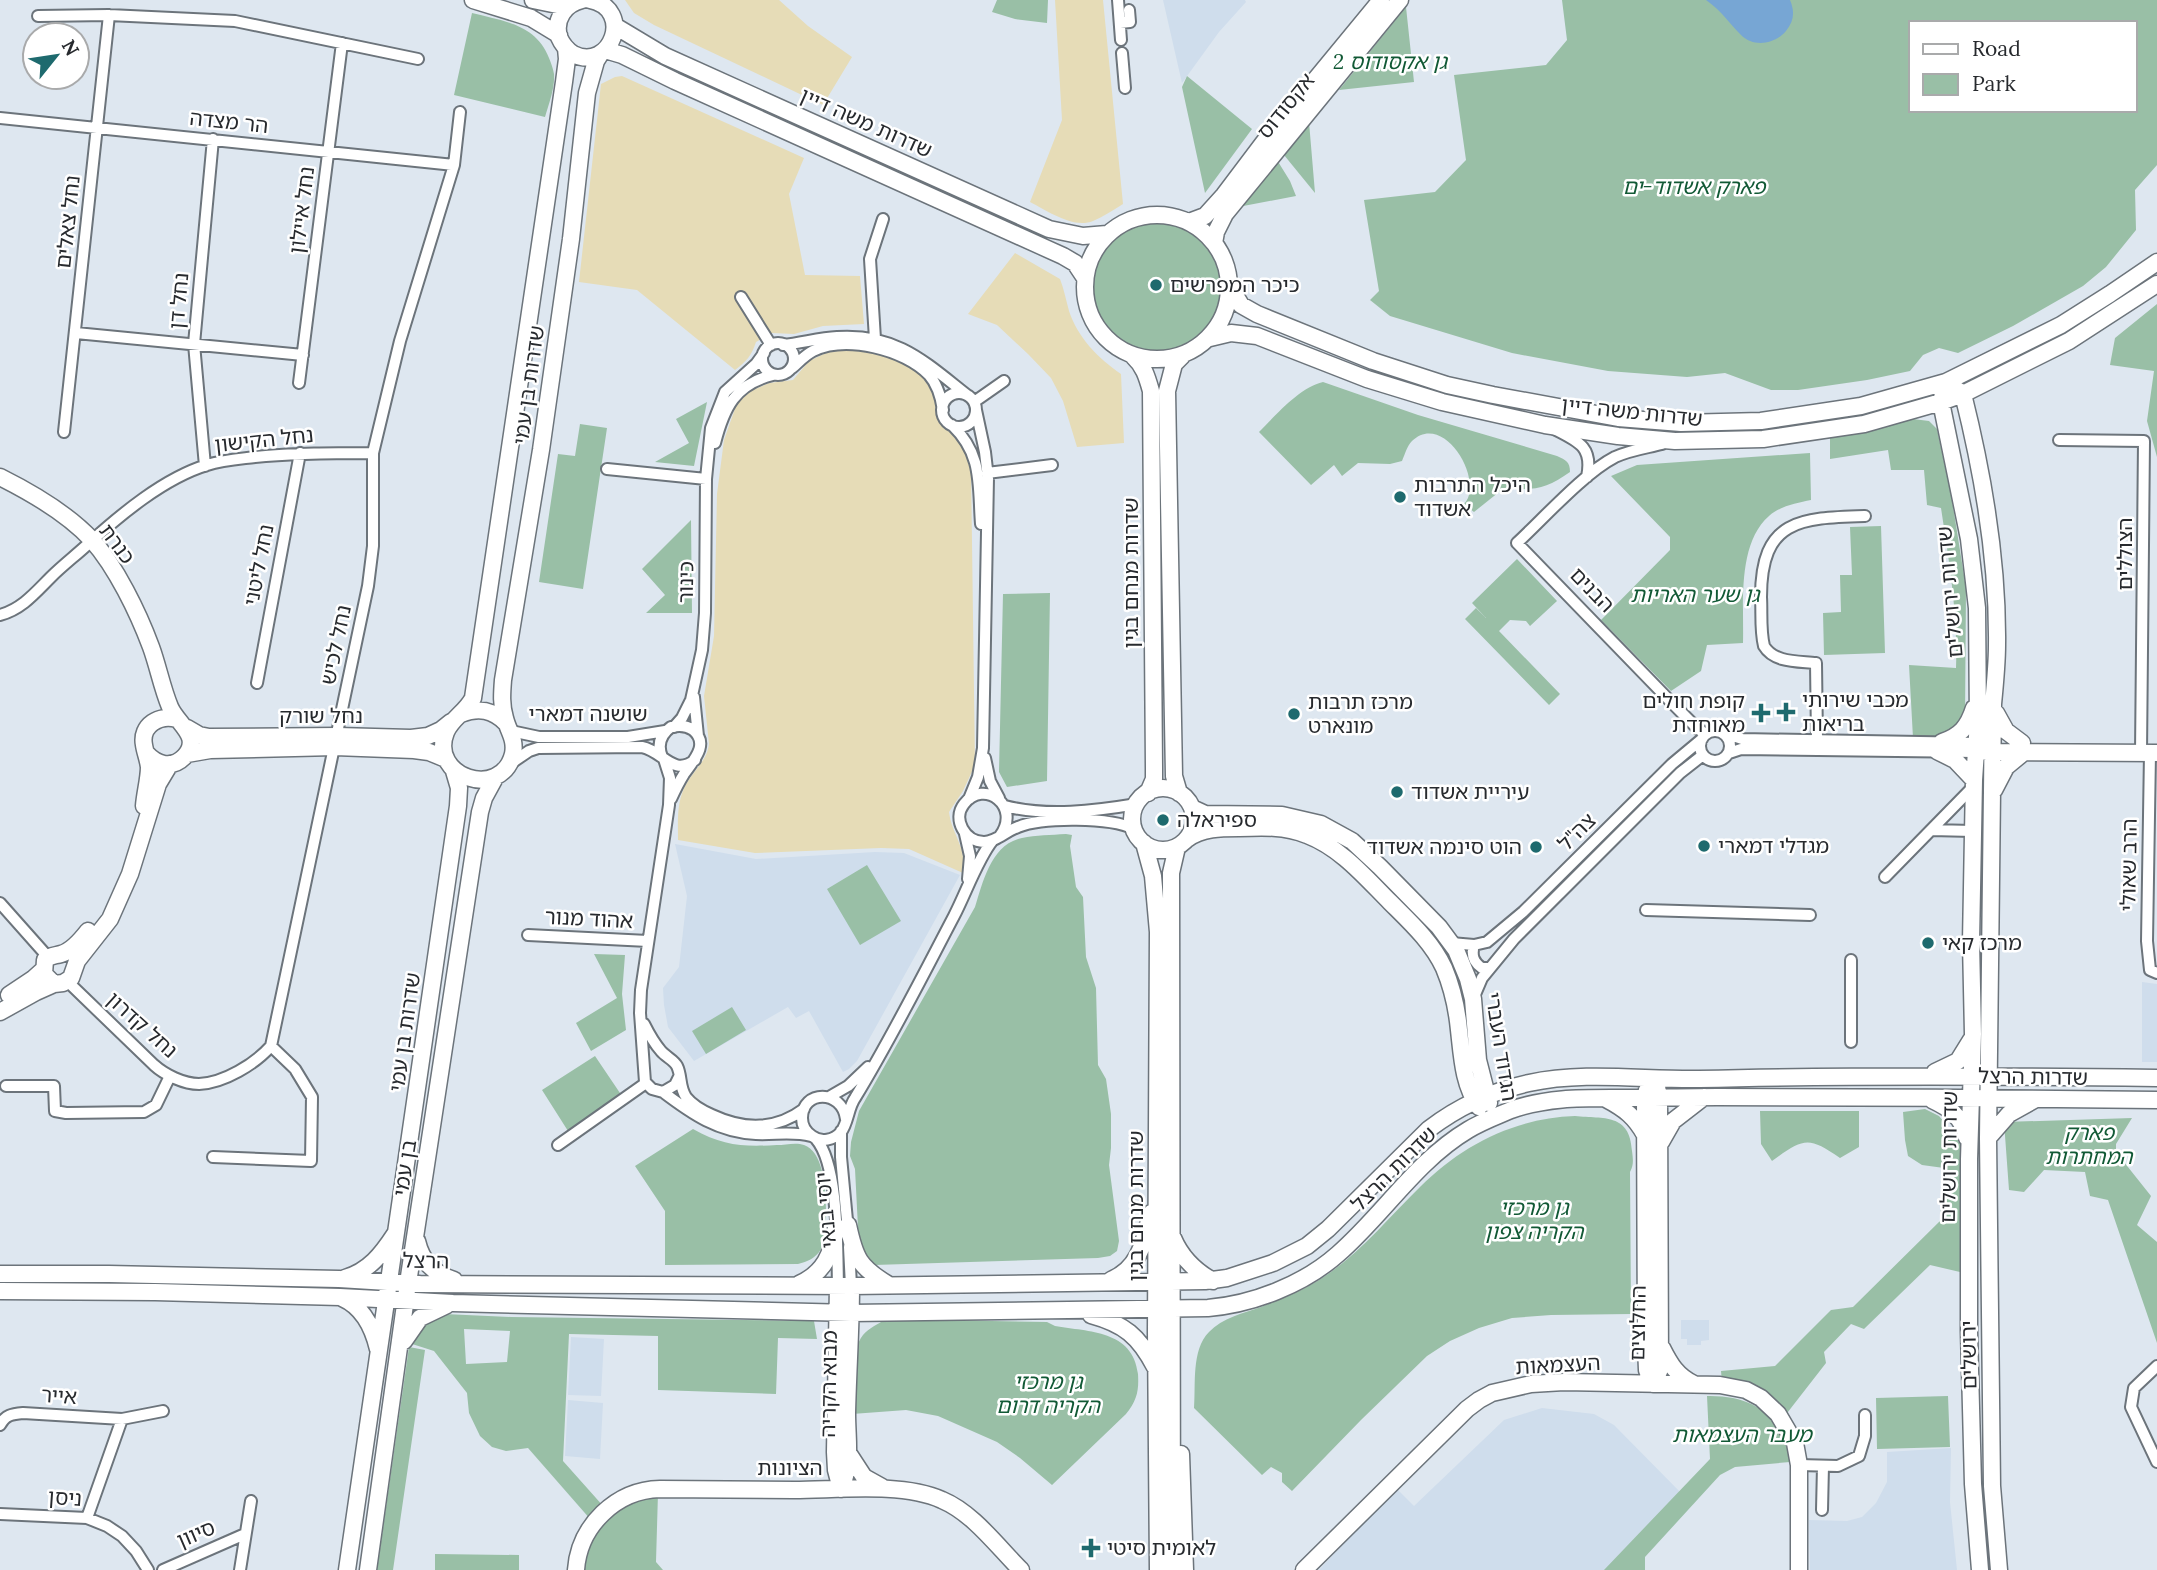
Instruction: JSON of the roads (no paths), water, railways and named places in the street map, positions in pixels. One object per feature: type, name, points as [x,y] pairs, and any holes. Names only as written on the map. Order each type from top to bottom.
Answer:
[{"type":"main road","name":"שדרות משה דיין","points":[[473,0],[531,18],[582,57],[603,52],[622,55],[1063,256],[1075,263],[1085,278]]},
{"type":"main road","points":[[533,0],[577,2]]},
{"type":"main road","points":[[590,0],[608,4],[615,26],[613,40],[603,52]]},
{"type":"main road","name":"אקסודוס","points":[[1189,222],[1205,216],[1224,195],[1381,0]]},
{"type":"main road","name":"אקסודוס","points":[[1214,243],[1225,214],[1400,0]]},
{"type":"main road","points":[[562,41],[559,20],[577,2]]},
{"type":"main road","name":"שדרות משה דיין","points":[[615,26],[665,57],[1049,229],[1083,236],[1107,234]]},
{"type":"main road","name":"שדרות בן עמי","points":[[386,1299],[458,806],[459,788],[444,740],[473,698],[479,665],[564,82],[562,41]]},
{"type":"main road","name":"שדרות בן עמי","points":[[500,772],[511,760],[513,751],[502,706],[503,680],[539,463],[571,239],[587,93],[596,61],[603,52]]},
{"type":"main road","points":[[1146,215],[1175,217],[1189,222],[1203,231],[1214,243],[1225,264],[1230,287],[1221,323],[1210,338],[1182,356],[1149,360],[1133,356],[1121,350],[1099,331],[1087,306],[1085,278],[1092,254],[1107,234],[1118,226],[1146,215]]},
{"type":"main road","name":"שדרות משה דיין","points":[[1230,287],[1241,305],[1257,314],[1373,361],[1470,390],[1618,418],[1681,423],[1761,421],[1861,406],[1946,382],[2060,325],[2157,262]]},
{"type":"main road","name":"שדרות משה דיין","points":[[1210,338],[1231,333],[1257,336],[1367,379],[1430,398],[1545,425],[1675,441],[1763,439],[1864,424],[1963,394],[2069,341],[2157,284]]},
{"type":"main road","name":"שדרות מנחם בגין","points":[[1133,356],[1147,375],[1151,391],[1154,779],[1142,798]]},
{"type":"main road","name":"שדרות מנחם בגין","points":[[1179,793],[1174,776],[1167,390],[1170,373],[1182,356]]},
{"type":"main road","points":[[1946,382],[1963,394]]},
{"type":"main road","name":"שדרות ירושלים","points":[[1946,382],[1941,402],[1969,539],[1977,608],[1977,747],[1971,942],[1973,1034],[1969,1159],[1969,1319],[1973,1484],[1979,1567]]},
{"type":"main road","points":[[1974,439],[1975,401],[1987,383]]},
{"type":"main road","name":"שדרות ירושלים","points":[[1963,394],[1984,496],[1995,591],[1997,646],[1993,704],[1988,1138]]},
{"type":"main road","points":[[1899,415],[1931,416],[1945,429],[1950,442]]},
{"type":"main road","name":"כנרת","points":[[0,477],[54,508],[92,540],[137,613],[170,708],[190,741],[187,754],[170,765],[158,784],[130,874],[110,919],[65,978],[0,1012]]},
{"type":"main road","name":"כנרת","points":[[140,840],[149,768],[144,734],[158,719],[157,671]]},
{"type":"main road","points":[[1974,783],[1962,765],[1939,747],[1966,728],[1977,696]]},
{"type":"main road","points":[[1993,704],[2000,723],[2022,748]]},
{"type":"main road","points":[[457,718],[480,709],[499,716],[509,727]]},
{"type":"main road","points":[[158,719],[164,718],[182,724]]},
{"type":"main road","name":"נחל שורק","points":[[187,754],[211,750],[428,736],[457,718]]},
{"type":"main road","name":"נחל שורק","points":[[182,724],[199,735],[209,737],[337,742],[429,752],[450,765]]},
{"type":"main road","points":[[1977,747],[2082,753],[2149,753]]},
{"type":"main road","points":[[1993,792],[2006,767],[2022,748]]},
{"type":"main road","points":[[147,754],[157,762],[170,765]]},
{"type":"main road","points":[[450,765],[464,777],[474,780],[485,780],[500,772]]},
{"type":"main road","name":"בן עמי","points":[[368,1570],[408,1283],[480,812],[484,798],[500,772]]},
{"type":"main road","points":[[1164,789],[1179,793],[1192,808],[1194,824],[1182,843],[1160,850],[1144,843],[1134,829],[1133,816],[1142,798],[1164,789]]},
{"type":"main road","name":"הגדוד העברי","points":[[1192,808],[1205,814],[1282,815],[1321,824],[1342,834],[1380,867],[1439,927],[1451,943],[1468,979],[1473,999],[1481,1098],[1490,1119]]},
{"type":"main road","name":"הגדוד העברי","points":[[1182,843],[1203,830],[1283,828],[1323,842],[1352,864],[1415,927],[1440,959],[1454,1003],[1468,1085],[1481,1098]]},
{"type":"main road","name":"שדרות מנחם בגין","points":[[1144,843],[1153,876],[1157,932],[1158,1191],[1164,1282],[1172,1309],[1172,1570]]},
{"type":"main road","name":"שדרות מנחם בגין","points":[[1158,1570],[1156,1309],[1172,1236],[1171,873],[1182,843]]},
{"type":"main road","name":"כנרת","points":[[0,1000],[23,987],[51,960],[81,940],[119,895]]},
{"type":"main road","points":[[70,959],[65,978],[46,978],[51,960],[70,959]]},
{"type":"main road","points":[[1922,1076],[1943,1070],[1958,1061],[1973,1034]]},
{"type":"main road","name":"שדרות הרצל","points":[[845,1286],[1213,1281],[1273,1263],[1307,1245],[1328,1229],[1429,1129],[1445,1117],[1481,1098],[1529,1083],[1582,1077],[1653,1080],[1922,1076],[2157,1078]]},
{"type":"main road","name":"החלוצים","points":[[1653,1080],[1647,1088],[1652,1098],[1653,1345],[1660,1369],[1653,1384]]},
{"type":"main road","points":[[1604,1098],[1630,1113],[1653,1142],[1673,1121],[1703,1097]]},
{"type":"main road","name":"שדרות הרצל","points":[[801,1311],[1172,1309],[1238,1305],[1292,1283],[1339,1253],[1443,1147],[1468,1130],[1518,1108],[1547,1101],[1569,1098],[1703,1097],[2157,1100]]},
{"type":"main road","points":[[1926,1097],[1946,1107],[1961,1122],[1966,1133],[1969,1159]]},
{"type":"main road","points":[[1988,1138],[2009,1114],[2037,1098]]},
{"type":"main road","name":"ירושלים","points":[[1988,1138],[1992,1486],[1999,1567]]},
{"type":"main road","points":[[1103,1283],[1120,1276],[1137,1259],[1158,1191]]},
{"type":"main road","points":[[796,1286],[807,1281],[822,1268],[842,1226]]},
{"type":"main road","points":[[842,1226],[859,1261],[874,1276],[892,1286]]},
{"type":"main road","points":[[339,1279],[352,1276],[368,1267],[382,1253],[398,1229]]},
{"type":"main road","points":[[1172,1236],[1186,1260],[1213,1281]]},
{"type":"main road","points":[[416,1238],[427,1265],[445,1277],[464,1283]]},
{"type":"main road","name":"הרצל","points":[[0,1274],[339,1279],[408,1283],[845,1286]]},
{"type":"main road","name":"מבוא הקריה","points":[[841,1489],[836,1470],[842,1453],[845,1286]]},
{"type":"main road","name":"הרצל","points":[[0,1291],[155,1292],[453,1303],[801,1311]]},
{"type":"main road","points":[[340,1297],[356,1306],[363,1314],[375,1337],[379,1353]]},
{"type":"main road","points":[[348,1570],[386,1299]]},
{"type":"main road","points":[[399,1353],[406,1336],[420,1318],[453,1303]]},
{"type":"main road","points":[[1072,1310],[1122,1325],[1144,1347],[1157,1370]]},
{"type":"main road","points":[[801,1311],[821,1324],[832,1342],[843,1350],[864,1325],[887,1312]]},
{"type":"main road","points":[[1608,1383],[1635,1369],[1653,1345],[1683,1379],[1694,1384]]},
{"type":"main road","name":"העצמאות","points":[[1304,1570],[1479,1400],[1509,1388],[1564,1382],[1733,1386],[1761,1398],[1778,1414],[1795,1443],[1799,1465],[1799,1570]]},
{"type":"main road","points":[[1172,1396],[1182,1464],[1185,1570]]},
{"type":"main road","points":[[1149,1570],[1149,1485],[1157,1431]]},
{"type":"main road","points":[[793,1490],[822,1475],[842,1453],[864,1477],[887,1490]]},
{"type":"main road","name":"הציונות","points":[[576,1570],[580,1546],[591,1526],[604,1511],[629,1495],[654,1489],[841,1489],[919,1493],[954,1506],[974,1522],[1021,1570]]},
{"type":"street","points":[[1118,0],[1121,40]]},
{"type":"street","points":[[1120,23],[1130,22],[1129,10]]},
{"type":"street","points":[[38,16],[109,15],[235,21],[418,59]]},
{"type":"street","name":"נחל צאלים","points":[[64,432],[109,15]]},
{"type":"street","name":"נחל איילון","points":[[299,383],[342,43]]},
{"type":"street","points":[[1122,53],[1125,88]]},
{"type":"street","name":"נחל לכיש","points":[[271,1046],[337,742],[371,568],[373,453],[400,341],[454,165],[460,112]]},
{"type":"street","name":"הר מצדה","points":[[0,118],[454,165]]},
{"type":"street","name":"נחל דן","points":[[205,466],[194,344],[213,139]]},
{"type":"street","points":[[875,340],[870,259],[883,219]]},
{"type":"street","points":[[741,297],[767,349]]},
{"type":"street","points":[[76,332],[303,355]]},
{"type":"street","points":[[961,902],[971,865],[969,846],[959,817],[978,777],[983,748],[987,473],[985,452],[972,402],[920,358],[887,342],[863,337],[834,337],[767,349],[762,358],[765,367],[773,374],[784,375],[810,353],[829,346],[860,345],[886,351],[906,360],[929,376],[937,387],[944,417],[967,440],[972,450],[977,469],[985,576]]},
{"type":"street","points":[[783,345],[793,352],[792,368]]},
{"type":"street","name":"כינור","points":[[670,729],[687,710],[702,650],[705,621],[708,442],[720,401],[767,349]]},
{"type":"street","name":"כינור","points":[[707,478],[718,431],[729,404],[748,384],[773,374]]},
{"type":"street","points":[[972,402],[1004,381]]},
{"type":"street","points":[[943,410],[945,402],[953,395],[962,394],[972,402],[975,417],[967,425],[952,425]]},
{"type":"street","points":[[1545,425],[1575,440],[1585,450],[1590,458],[1587,477]]},
{"type":"street","name":"הצוללים","points":[[2059,440],[2144,441],[2149,753]]},
{"type":"street","name":"הבנים","points":[[1675,441],[1616,457],[1587,477],[1517,543],[1704,736]]},
{"type":"street","name":"נחל הקישון","points":[[0,615],[30,599],[92,540],[142,500],[161,487],[205,466],[225,461],[300,453],[373,453]]},
{"type":"street","name":"נחל ליטני","points":[[257,684],[300,453]]},
{"type":"street","points":[[987,473],[1052,465]]},
{"type":"street","points":[[607,468],[707,478]]},
{"type":"street","points":[[1817,740],[1815,663],[1780,659],[1769,653],[1764,646],[1761,586],[1764,564],[1768,548],[1776,537],[1800,522],[1828,517],[1865,516]]},
{"type":"street","name":"כינור","points":[[694,687],[694,709],[699,738]]},
{"type":"street","points":[[669,805],[679,782],[695,761],[700,748],[699,738],[692,729],[685,726],[670,729],[659,744],[670,778],[669,805],[641,990],[640,1013],[646,1083],[701,1119],[720,1128],[754,1134],[798,1133],[828,1140],[841,1131],[849,1108],[961,902],[985,852],[1007,822],[1002,803],[990,781],[983,748]]},
{"type":"street","name":"שושנה דמארי","points":[[509,727],[539,737],[628,737],[670,729]]},
{"type":"street","points":[[1939,747],[1742,739],[1717,731],[1704,736],[1700,747],[1703,755],[1715,761],[1741,749],[1977,747]]},
{"type":"street","points":[[1724,733],[1729,740],[1729,753]]},
{"type":"street","name":"צה\"ל","points":[[1474,945],[1487,942],[1523,912],[1672,764],[1704,736]]},
{"type":"street","name":"שושנה דמארי","points":[[500,772],[529,751],[546,747],[634,746],[653,750],[663,758]]},
{"type":"street","name":"הרב שאולי","points":[[2149,753],[2147,941],[2150,970],[2157,973]]},
{"type":"street","name":"צה\"ל","points":[[1473,999],[1482,978],[1514,939],[1680,773],[1703,755]]},
{"type":"street","points":[[663,758],[671,765],[682,767],[695,761]]},
{"type":"street","points":[[1885,877],[1974,783]]},
{"type":"street","points":[[969,799],[986,794],[1002,803],[1035,811],[1097,810],[1142,798]]},
{"type":"street","points":[[965,834],[976,841],[985,842],[1022,825],[1042,822],[1098,821],[1120,823],[1134,829]]},
{"type":"street","points":[[1931,830],[1973,831]]},
{"type":"street","points":[[0,903],[51,960]]},
{"type":"street","points":[[1646,910],[1810,915]]},
{"type":"street","name":"אהוד מנור","points":[[528,935],[648,941]]},
{"type":"street","points":[[1451,943],[1474,945],[1472,951],[1475,962],[1482,968],[1490,968]]},
{"type":"street","points":[[1851,960],[1852,1042]]},
{"type":"street","name":"נחל קדרון","points":[[65,978],[154,1065],[170,1076],[198,1084],[227,1077],[261,1056],[271,1046]]},
{"type":"street","points":[[640,1013],[654,1043],[678,1067],[683,1093],[706,1113],[738,1125],[776,1124],[789,1119],[811,1100],[829,1097],[848,1086],[881,1051]]},
{"type":"street","points":[[213,1157],[311,1161],[312,1097],[295,1069],[271,1046]]},
{"type":"street","points":[[645,1069],[652,1059],[667,1057]]},
{"type":"street","points":[[6,1086],[54,1086],[55,1111],[144,1112],[156,1105],[170,1076]]},
{"type":"street","points":[[663,1092],[675,1085],[679,1077]]},
{"type":"street","points":[[558,1145],[646,1083]]},
{"type":"street","points":[[829,1097],[839,1103],[846,1119]]},
{"type":"street","points":[[804,1108],[802,1122],[814,1137]]},
{"type":"street","name":"יוסי בנאי","points":[[841,1131],[845,1286]]},
{"type":"street","name":"יוסי בנאי","points":[[814,1137],[821,1144],[827,1158],[842,1226]]},
{"type":"street","points":[[2157,1366],[2134,1388],[2132,1407],[2157,1462]]},
{"type":"street","name":"אייר","points":[[0,1425],[3,1419],[10,1415],[23,1413],[122,1419],[163,1411]]},
{"type":"street","points":[[1799,1465],[1838,1465],[1859,1456],[1865,1436],[1865,1415]]},
{"type":"street","points":[[87,1518],[122,1419]]},
{"type":"street","points":[[1822,1510],[1823,1466]]},
{"type":"street","points":[[240,1570],[251,1501]]},
{"type":"street","name":"ניסן","points":[[0,1514],[87,1518],[122,1536],[148,1570]]},
{"type":"street","name":"סיוון","points":[[163,1570],[245,1534]]},
{"type":"water","points":[[1706,0],[1790,0],[1793,12],[1791,24],[1776,39],[1764,43],[1752,42],[1741,35]]},
{"type":"place","name":"כיכר המפרשים","points":[[1156,285]]},
{"type":"place","name":"היכל התרבות אשדוד","points":[[1400,497]]},
{"type":"place","name":"מכבי שירותי בריאות","points":[[1786,712]]},
{"type":"place","name":"קופת חולים מאוחדת","points":[[1761,713]]},
{"type":"place","name":"מרכז תרבות מונארט","points":[[1294,714]]},
{"type":"place","name":"עיריית אשדוד","points":[[1397,792]]},
{"type":"place","name":"ספיראלה","points":[[1163,820]]},
{"type":"place","name":"מגדלי דמארי","points":[[1704,846]]},
{"type":"place","name":"הוט סינמה אשדוד","points":[[1536,847]]},
{"type":"place","name":"מרכז קאי","points":[[1928,943]]},
{"type":"place","name":"לאומית סיטי","points":[[1091,1548]]},
{"type":"park label","name":"גן אקסודוס 2","points":[[1390,62]]},
{"type":"park label","name":"פארק אשדוד-ים","points":[[1694,187]]},
{"type":"park label","name":"גן שער האריות","points":[[1695,595]]},
{"type":"park label","name":"פארק המחתרות","points":[[2089,1145]]},
{"type":"park label","name":"גן מרכזי הקריה צפון","points":[[1534,1220]]},
{"type":"park label","name":"גן מרכזי הקריה דרום","points":[[1048,1394]]},
{"type":"park label","name":"מעבר העצמאות","points":[[1742,1435]]}]
